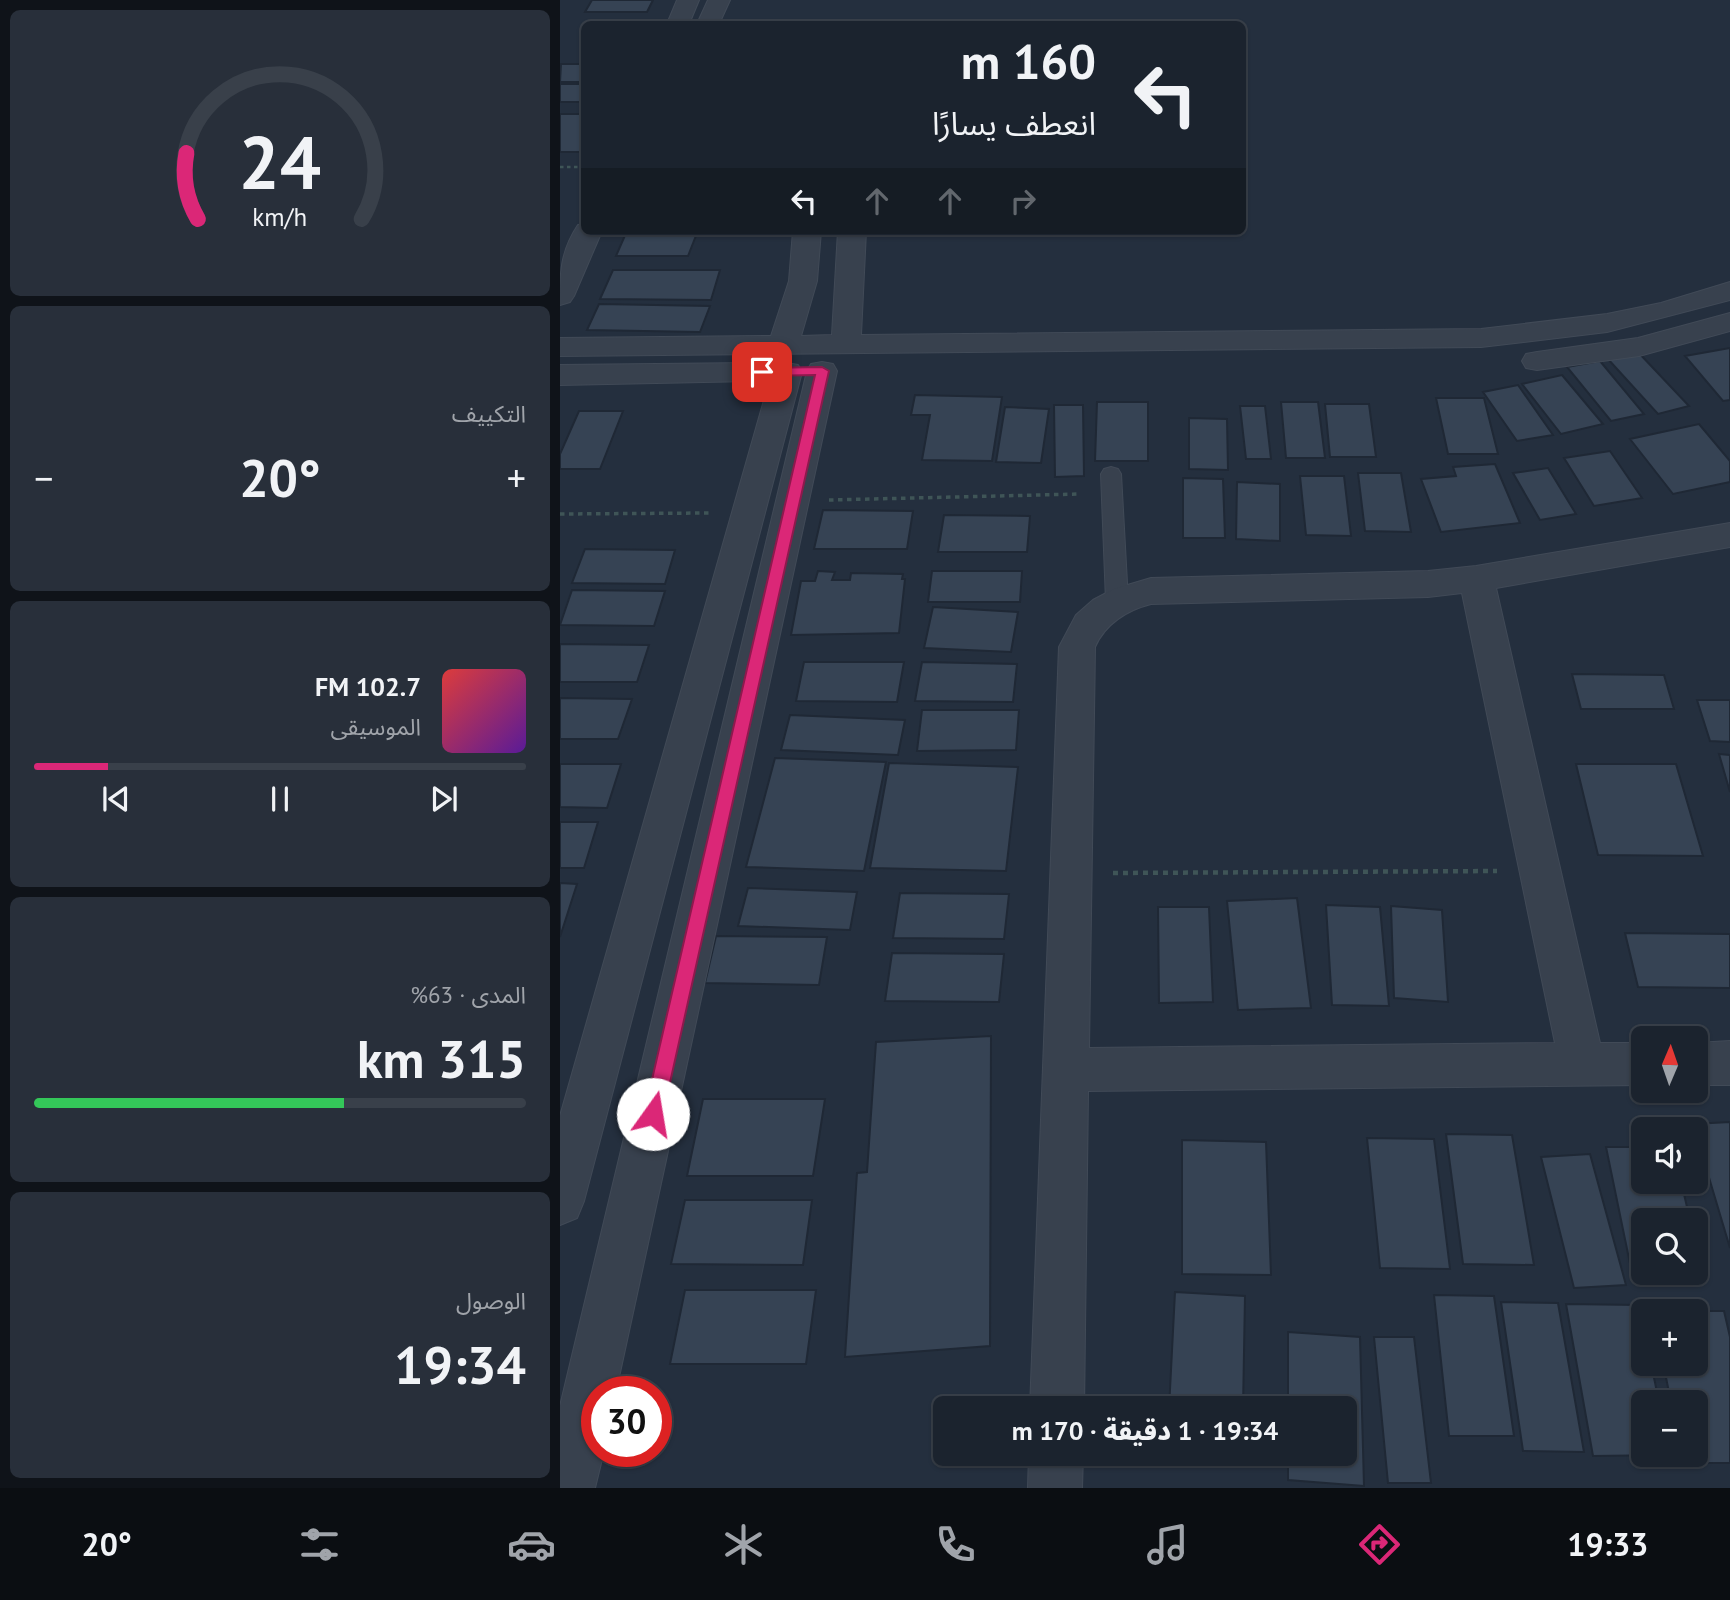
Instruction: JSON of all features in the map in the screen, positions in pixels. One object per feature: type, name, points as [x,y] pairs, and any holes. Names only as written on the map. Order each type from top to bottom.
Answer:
[{"type":"street","points":[[679,21],[688,0]]},
{"type":"street","points":[[709,21],[719,0]]},
{"type":"street","points":[[560,296],[586,235]]},
{"type":"street","points":[[568,1488],[793,500],[810,358],[803,281],[807,235]]},
{"type":"street","points":[[560,1200],[748,513],[810,358],[851,235]]},
{"type":"street","points":[[560,375],[810,358],[1529,335],[1619,323],[1660,314],[1730,291]]},
{"type":"street","points":[[560,347],[810,358],[1490,364],[1554,359],[1639,347],[1730,322]]},
{"type":"street","points":[[1057,1396],[1077,647],[1091,621],[1117,601],[1151,592],[1428,584],[1476,579],[1730,535]]},
{"type":"street","points":[[1476,579],[1582,1065]]},
{"type":"street","points":[[1708,1064],[1730,1063]]},
{"type":"street","points":[[1067,1070],[1631,1064]]},
{"type":"street","points":[[1055,1488],[1056,1466]]},
{"type":"lane","points":[[1111,483],[1117,601]]},
{"type":"path","points":[[560,167],[581,167]]},
{"type":"path","points":[[793,500],[1111,483]]},
{"type":"path","points":[[560,514],[748,513]]},
{"type":"path","points":[[1073,873],[1539,871]]},
{"type":"building","points":[[592,0],[653,0],[647,12],[585,12]]},
{"type":"building","points":[[561,64],[581,64],[581,82],[560,82]]},
{"type":"building","points":[[560,84],[581,84],[581,102],[560,102]]},
{"type":"building","points":[[560,114],[581,114],[581,152],[560,152]]},
{"type":"building","points":[[625,235],[696,235],[688,256],[616,256]]},
{"type":"building","points":[[613,270],[720,270],[711,300],[600,299]]},
{"type":"building","points":[[599,304],[710,306],[700,332],[587,330]]},
{"type":"building","points":[[1730,348],[1730,400],[1723,401],[1685,356]]},
{"type":"building","points":[[1637,351],[1689,406],[1658,414],[1607,358]]},
{"type":"building","points":[[1600,361],[1644,414],[1611,421],[1567,367]]},
{"type":"building","points":[[1562,375],[1603,424],[1561,434],[1522,384]]},
{"type":"building","points":[[1518,385],[1553,435],[1517,441],[1483,392]]},
{"type":"building","points":[[915,395],[1002,397],[992,461],[922,460],[930,415],[911,415]]},
{"type":"building","points":[[1436,398],[1484,398],[1498,454],[1448,454]]},
{"type":"building","points":[[1097,402],[1148,402],[1148,461],[1095,461]]},
{"type":"building","points":[[1281,402],[1318,402],[1325,458],[1286,458]]},
{"type":"building","points":[[1325,404],[1369,404],[1376,457],[1330,457]]},
{"type":"building","points":[[1054,405],[1083,405],[1084,476],[1055,477]]},
{"type":"building","points":[[1240,406],[1265,406],[1271,459],[1246,459]]},
{"type":"building","points":[[1005,407],[1049,409],[1041,463],[996,462]]},
{"type":"building","points":[[579,411],[623,411],[600,469],[560,469],[560,454]]},
{"type":"building","points":[[1189,418],[1227,419],[1228,470],[1189,469]]},
{"type":"building","points":[[1699,424],[1730,461],[1730,482],[1673,494],[1630,439]]},
{"type":"building","points":[[1610,451],[1642,498],[1594,506],[1564,458]]},
{"type":"building","points":[[1495,464],[1520,523],[1441,532],[1421,479],[1456,476],[1453,467]]},
{"type":"building","points":[[1548,468],[1576,514],[1540,520],[1513,473]]},
{"type":"building","points":[[1358,473],[1401,473],[1411,532],[1365,531]]},
{"type":"building","points":[[1300,476],[1344,476],[1351,536],[1306,535]]},
{"type":"building","points":[[1183,478],[1223,479],[1225,538],[1183,538]]},
{"type":"building","points":[[1237,482],[1280,484],[1280,541],[1236,539]]},
{"type":"building","points":[[823,510],[913,511],[907,549],[814,549]]},
{"type":"building","points":[[944,515],[1030,516],[1027,552],[938,552]]},
{"type":"building","points":[[585,549],[675,550],[665,584],[572,583]]},
{"type":"building","points":[[818,571],[835,572],[832,580],[850,580],[851,573],[903,574],[902,579],[905,579],[899,633],[791,635],[801,581],[815,581]]},
{"type":"building","points":[[932,571],[1022,571],[1020,602],[928,602]]},
{"type":"building","points":[[572,590],[665,591],[654,626],[560,625]]},
{"type":"building","points":[[933,607],[1018,612],[1011,652],[924,648]]},
{"type":"building","points":[[560,644],[649,645],[637,682],[560,682]]},
{"type":"building","points":[[804,662],[904,662],[897,702],[796,701]]},
{"type":"building","points":[[922,662],[1017,664],[1013,702],[915,701]]},
{"type":"building","points":[[1572,674],[1664,675],[1674,709],[1581,709]]},
{"type":"building","points":[[560,698],[632,699],[618,739],[560,739]]},
{"type":"building","points":[[1697,700],[1730,700],[1730,742],[1710,741]]},
{"type":"building","points":[[922,710],[1019,710],[1016,750],[917,751]]},
{"type":"building","points":[[790,715],[905,720],[898,755],[781,750]]},
{"type":"building","points":[[1719,754],[1730,755],[1730,792]]},
{"type":"building","points":[[775,758],[886,762],[864,871],[746,867]]},
{"type":"building","points":[[889,763],[1018,767],[1006,871],[870,868]]},
{"type":"building","points":[[560,764],[621,764],[607,808],[560,807]]},
{"type":"building","points":[[1576,764],[1676,764],[1703,856],[1598,855]]},
{"type":"building","points":[[560,822],[598,822],[584,868],[560,868]]},
{"type":"building","points":[[560,883],[577,884],[560,937]]},
{"type":"building","points":[[748,888],[857,892],[850,930],[738,926]]},
{"type":"building","points":[[900,893],[1009,894],[1004,939],[893,938]]},
{"type":"building","points":[[1297,898],[1311,1008],[1238,1010],[1227,901]]},
{"type":"building","points":[[1326,905],[1380,907],[1389,1006],[1332,1005]]},
{"type":"building","points":[[1391,906],[1442,910],[1448,1002],[1394,998]]},
{"type":"building","points":[[1158,907],[1209,907],[1213,1002],[1159,1003]]},
{"type":"building","points":[[1625,933],[1730,934],[1730,988],[1638,987]]},
{"type":"building","points":[[716,936],[827,937],[819,985],[705,983]]},
{"type":"building","points":[[892,953],[1004,954],[999,1002],[885,1001]]},
{"type":"building","points":[[991,1036],[990,1346],[845,1357],[857,1173],[867,1172],[876,1042]]},
{"type":"building","points":[[703,1099],[825,1099],[813,1176],[687,1176]]},
{"type":"building","points":[[1730,1122],[1730,1248],[1708,1174],[1708,1123]]},
{"type":"building","points":[[1446,1134],[1512,1135],[1534,1265],[1463,1264]]},
{"type":"building","points":[[1367,1138],[1434,1139],[1450,1269],[1380,1268]]},
{"type":"building","points":[[1182,1140],[1266,1142],[1271,1275],[1182,1274]]},
{"type":"building","points":[[1606,1147],[1631,1147],[1631,1194],[1684,1194],[1687,1208],[1631,1208],[1631,1268]]},
{"type":"building","points":[[1590,1154],[1626,1285],[1574,1288],[1541,1157]]},
{"type":"building","points":[[685,1200],[812,1200],[803,1265],[671,1264]]},
{"type":"building","points":[[685,1290],[816,1290],[806,1364],[670,1364]]},
{"type":"building","points":[[1175,1292],[1245,1296],[1243,1396],[1170,1396]]},
{"type":"building","points":[[1434,1295],[1494,1296],[1514,1436],[1449,1436]]},
{"type":"building","points":[[1501,1302],[1558,1303],[1584,1452],[1523,1451]]},
{"type":"building","points":[[1566,1304],[1631,1305],[1631,1376],[1654,1376],[1657,1390],[1631,1390],[1631,1456],[1593,1456]]},
{"type":"building","points":[[1708,1311],[1724,1311],[1730,1337],[1730,1463],[1708,1463],[1708,1390],[1669,1390],[1666,1376],[1708,1376]]},
{"type":"building","points":[[1288,1332],[1360,1337],[1364,1486],[1288,1480],[1288,1466],[1357,1466],[1357,1396],[1288,1396]]},
{"type":"building","points":[[1374,1337],[1414,1337],[1431,1483],[1388,1483]]},
{"type":"route","points":[[653,1114],[822,371],[762,372]]}]
